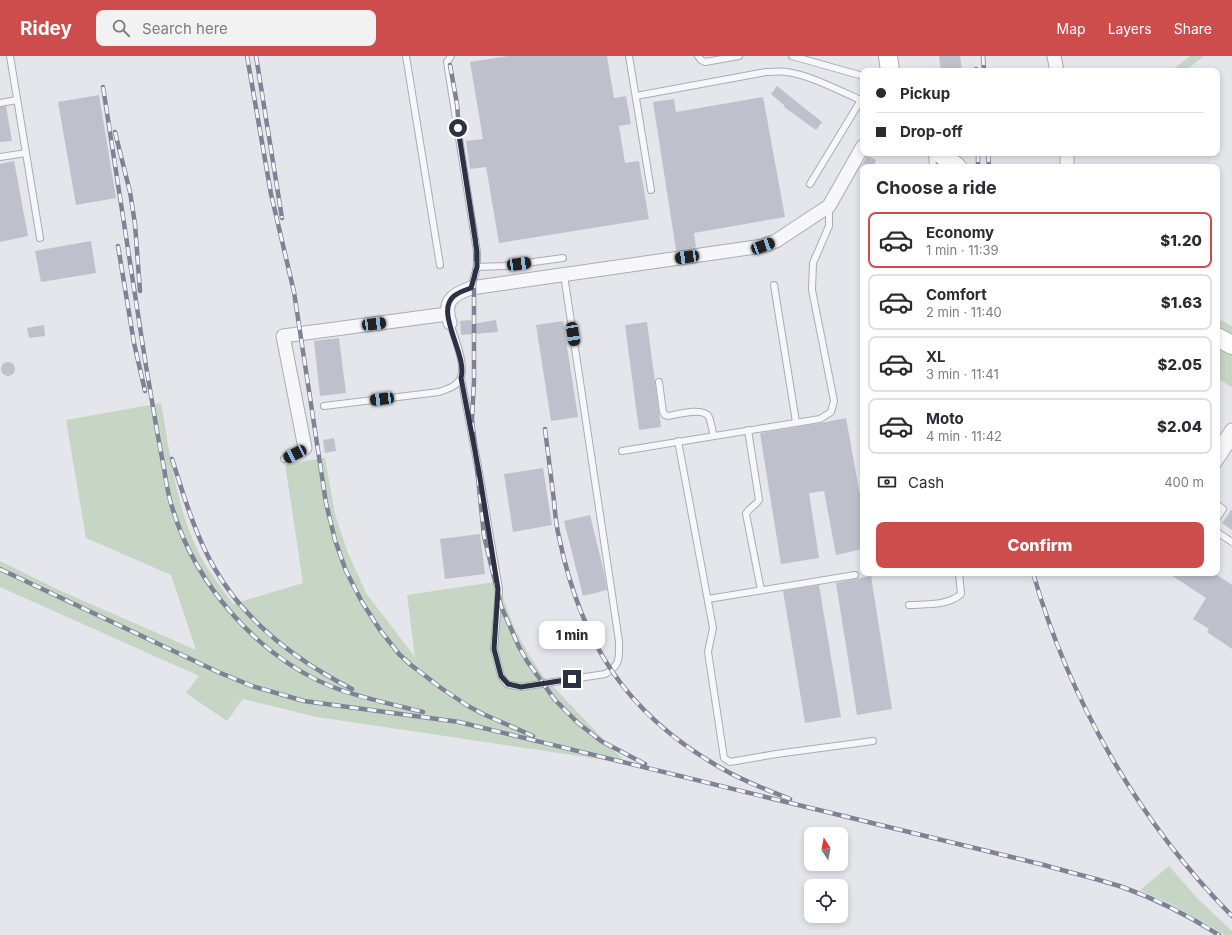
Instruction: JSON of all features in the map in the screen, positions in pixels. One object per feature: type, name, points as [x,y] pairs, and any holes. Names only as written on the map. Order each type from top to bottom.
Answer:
[{"type":"main road","points":[[888,56],[890,68]]},
{"type":"main road","points":[[944,156],[953,164]]},
{"type":"main road","points":[[1220,339],[1232,345]]},
{"type":"street","points":[[1054,56],[1056,68]]},
{"type":"street","points":[[305,448],[283,336],[448,319],[447,306],[453,296],[471,288],[763,246],[776,241],[829,206],[860,151]]},
{"type":"street","points":[[1220,448],[1232,430]]},
{"type":"lane","points":[[10,56],[40,238]]},
{"type":"lane","points":[[406,56],[440,265]]},
{"type":"lane","points":[[451,56],[447,62],[477,252],[477,267],[471,288]]},
{"type":"lane","points":[[629,56],[651,190]]},
{"type":"lane","points":[[698,56],[705,62],[739,56]]},
{"type":"lane","points":[[792,56],[860,75]]},
{"type":"lane","points":[[636,96],[766,72],[788,72],[806,77],[860,99]]},
{"type":"lane","points":[[0,103],[17,100]]},
{"type":"lane","points":[[810,184],[860,103]]},
{"type":"lane","points":[[0,157],[26,152]]},
{"type":"lane","points":[[622,450],[820,419],[831,412],[834,401],[812,290],[813,262],[829,226],[829,206]]},
{"type":"lane","points":[[477,267],[504,266],[563,258]]},
{"type":"lane","points":[[448,319],[462,368],[461,378],[479,472],[498,589],[494,649],[501,676],[508,684],[521,687],[605,674],[613,670],[618,662],[619,641],[564,275]]},
{"type":"lane","points":[[774,285],[796,422]]},
{"type":"lane","points":[[324,406],[439,392],[453,386],[461,378]]},
{"type":"lane","points":[[659,382],[663,412],[665,415],[668,416],[700,411],[705,412],[708,416],[714,436]]},
{"type":"lane","points":[[748,430],[759,500],[757,504],[748,509],[746,514],[761,590]]},
{"type":"lane","points":[[678,442],[713,628],[708,652],[724,758],[730,762],[872,740]]},
{"type":"lane","points":[[1220,461],[1232,443]]},
{"type":"lane","points":[[284,459],[305,448]]},
{"type":"lane","points":[[1220,534],[1232,542]]},
{"type":"lane","points":[[708,599],[855,575]]},
{"type":"lane","points":[[909,605],[949,602],[956,599],[961,594],[959,576]]},
{"type":"green space","points":[[1190,56],[1204,56],[1189,68],[1175,68]]},
{"type":"green space","points":[[1220,320],[1232,326],[1232,387],[1220,380]]},
{"type":"green space","points":[[161,403],[179,498],[190,534],[206,565],[233,604],[303,583],[285,464],[325,458],[335,514],[348,553],[366,593],[415,657],[407,595],[501,581],[504,601],[514,627],[529,655],[543,676],[626,763],[317,717],[243,699],[227,721],[186,693],[199,676],[0,587],[0,561],[61,591],[196,650],[171,575],[86,538],[66,420]]},
{"type":"green space","points":[[1169,866],[1198,899],[1232,931],[1232,935],[1225,935],[1173,905],[1140,890]]},
{"type":"building","points":[[508,56],[607,56],[614,98],[626,96],[631,124],[619,126],[625,163],[639,161],[649,219],[499,243],[486,167],[470,169],[466,141],[483,139],[470,62]]},
{"type":"building","points":[[939,56],[960,56],[962,68],[941,68]]},
{"type":"building","points":[[777,86],[822,122],[816,130],[784,107],[785,106],[771,94]]},
{"type":"building","points":[[99,95],[116,198],[76,205],[58,102]]},
{"type":"building","points":[[763,97],[785,217],[694,233],[696,247],[676,250],[653,102],[674,99],[676,112]]},
{"type":"building","points":[[6,106],[12,141],[0,142],[0,107]]},
{"type":"building","points":[[867,156],[876,160],[874,164],[863,164]]},
{"type":"building","points":[[14,161],[28,236],[0,242],[0,164]]},
{"type":"building","points":[[91,241],[96,273],[41,282],[35,251]]},
{"type":"building","points":[[471,320],[472,324],[496,320],[498,332],[461,335],[460,321]]},
{"type":"building","points":[[563,321],[578,417],[551,421],[536,325]]},
{"type":"building","points":[[647,322],[661,427],[639,430],[625,325]]},
{"type":"building","points":[[44,325],[45,336],[29,338],[27,328]]},
{"type":"building","points":[[339,338],[346,393],[320,396],[314,341]]},
{"type":"building","points":[[8,362],[13,364],[15,369],[13,374],[8,376],[3,374],[1,369],[3,364]]},
{"type":"building","points":[[846,418],[860,495],[860,550],[836,555],[824,491],[809,493],[819,558],[781,564],[760,433]]},
{"type":"building","points":[[334,438],[336,451],[325,453],[323,440]]},
{"type":"building","points":[[543,468],[552,525],[513,532],[504,474]]},
{"type":"building","points":[[1232,509],[1232,530],[1222,523]]},
{"type":"building","points":[[590,515],[607,590],[583,596],[564,521]]},
{"type":"building","points":[[480,534],[485,574],[445,579],[440,539]]},
{"type":"building","points":[[871,576],[892,709],[857,715],[836,583]]},
{"type":"building","points":[[1173,576],[1218,576],[1232,585],[1232,649],[1207,632],[1209,629],[1193,619],[1206,598]]},
{"type":"building","points":[[819,585],[841,717],[805,723],[783,591]]},
{"type":"railway","points":[[247,56],[271,194],[294,292],[326,503],[335,540],[346,571],[362,602],[380,630],[399,654],[411,665],[468,706],[533,736]]},
{"type":"railway","points":[[256,56],[282,218]]},
{"type":"railway","points":[[983,56],[984,68]]},
{"type":"railway","points":[[450,65],[457,104],[460,142],[475,233],[476,248],[472,419],[484,536],[501,606],[519,647],[527,661],[555,700],[578,723],[601,741],[645,764]]},
{"type":"railway","points":[[103,87],[146,366],[167,489],[183,538],[197,565],[233,614],[254,636],[278,656],[303,673],[330,686],[364,697],[423,712]]},
{"type":"railway","points":[[115,132],[130,192],[135,224],[140,291]]},
{"type":"railway","points":[[978,156],[978,164]]},
{"type":"railway","points":[[988,156],[989,164]]},
{"type":"railway","points":[[118,246],[134,343],[145,391]]},
{"type":"railway","points":[[545,429],[556,524],[568,575],[580,610],[595,642],[613,672],[634,699],[659,724],[688,747],[738,777],[790,799]]},
{"type":"railway","points":[[172,459],[190,515],[208,556],[228,589],[242,607],[274,639],[312,666],[352,689]]},
{"type":"railway","points":[[0,569],[218,672],[252,686],[304,701],[459,722],[1044,865],[1125,888],[1173,909],[1219,935]]},
{"type":"railway","points":[[1034,576],[1048,621],[1066,667],[1087,713],[1111,757],[1137,799],[1166,840],[1198,879],[1232,916]]},
{"type":"route","points":[[458,128],[477,252],[477,267],[471,288],[453,296],[447,306],[447,314],[462,368],[461,378],[479,472],[498,589],[494,649],[501,676],[508,684],[521,687],[572,679]]}]
